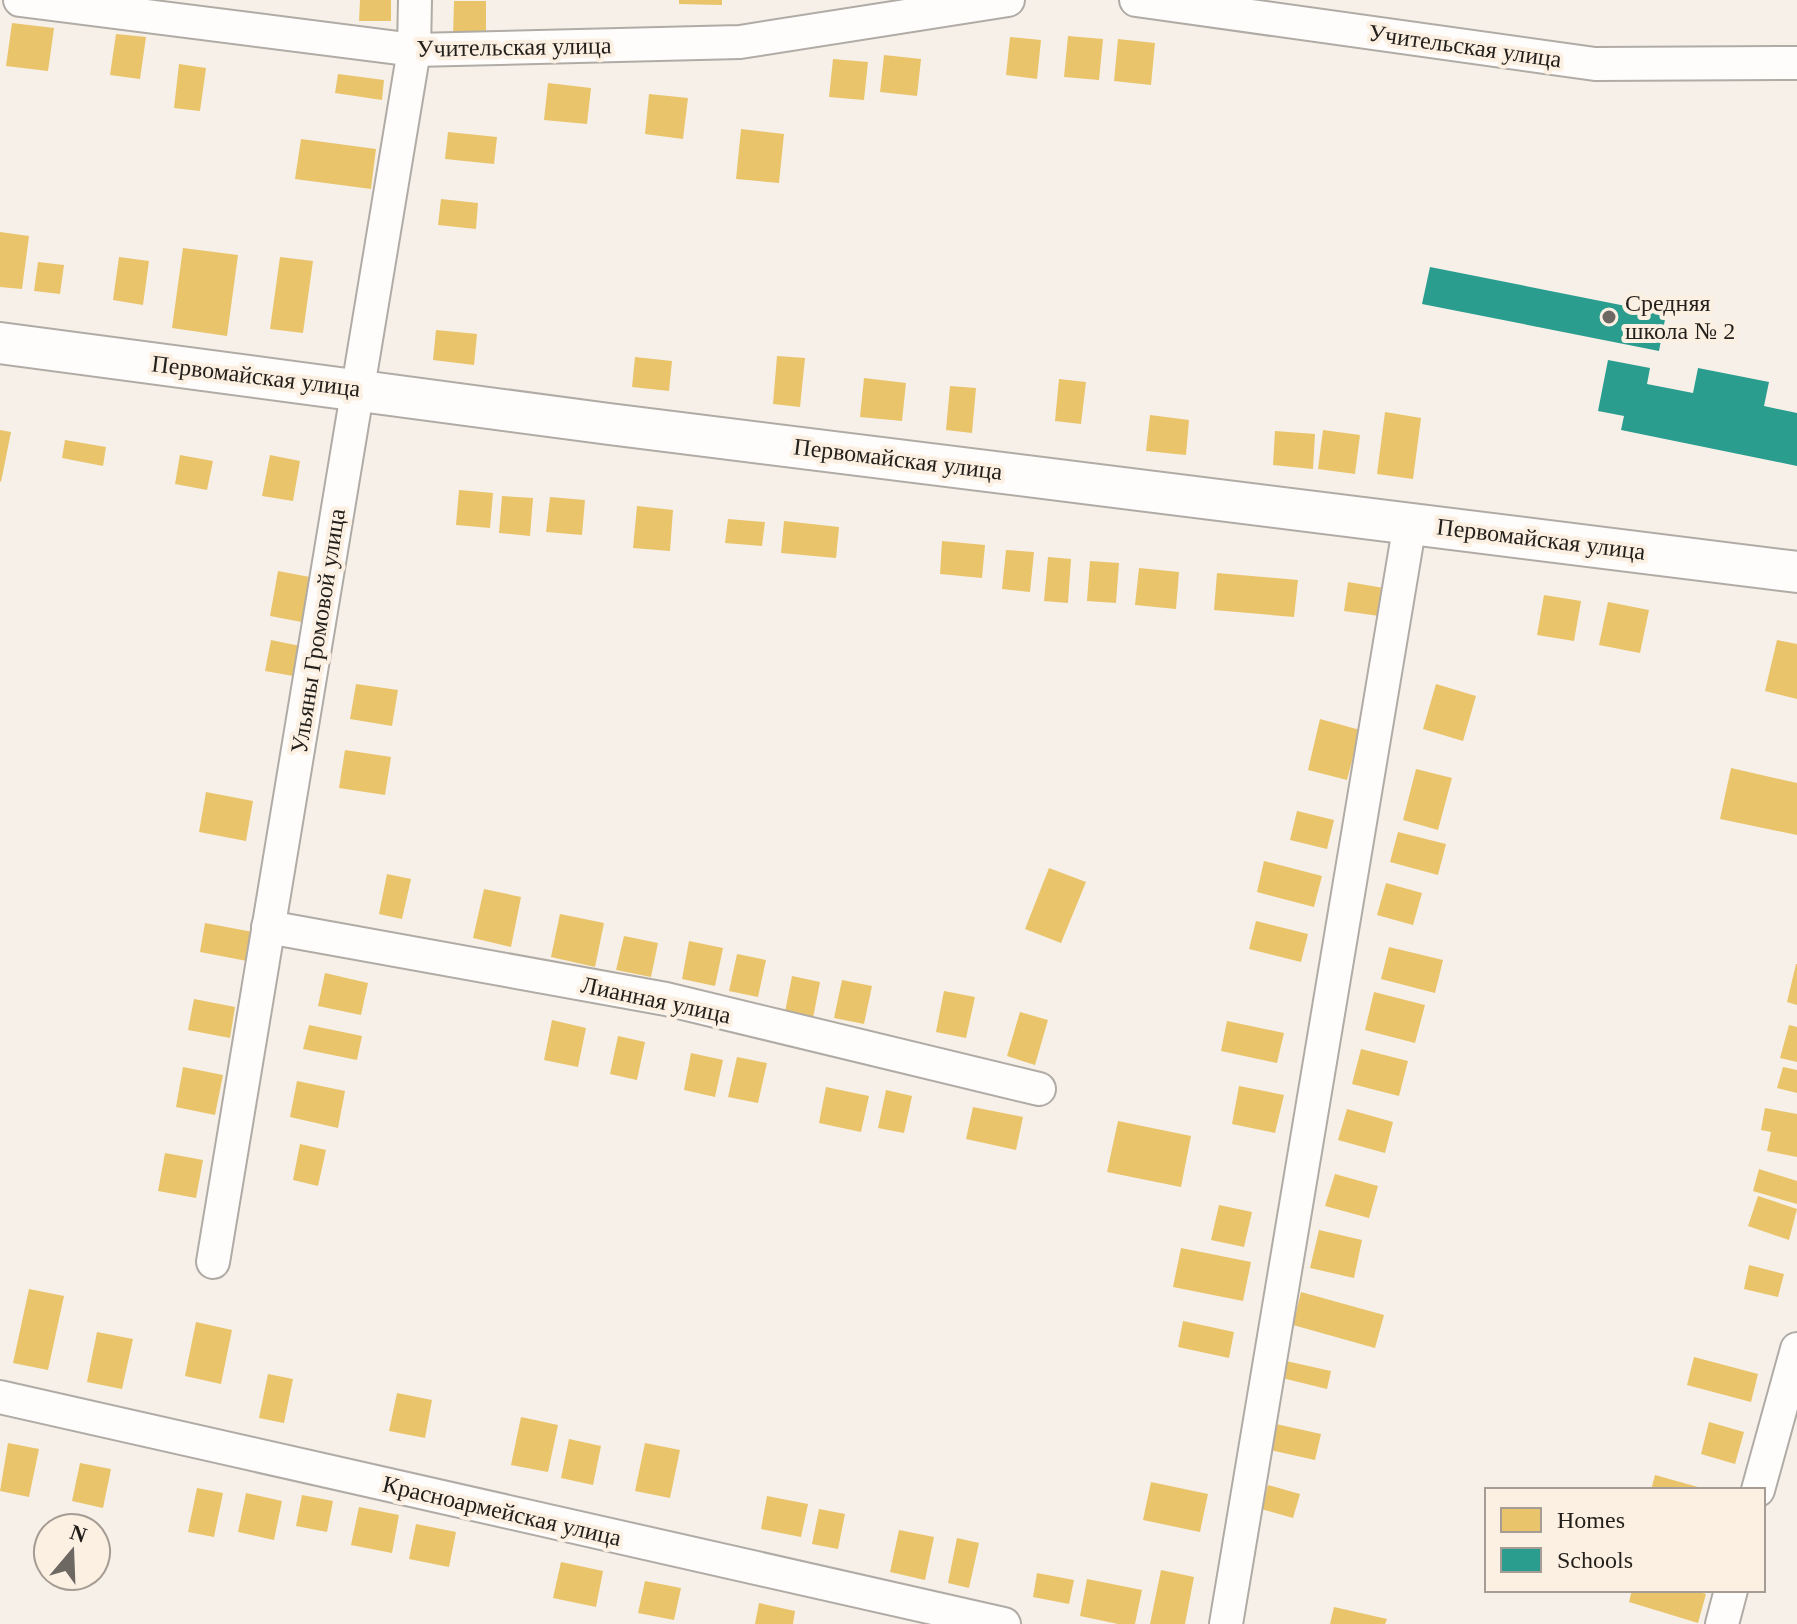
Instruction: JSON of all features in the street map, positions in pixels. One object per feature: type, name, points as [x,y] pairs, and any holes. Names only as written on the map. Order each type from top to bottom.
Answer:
[{"type":"street","name":"Учительская улица","points":[[20,0],[414,50],[740,42],[1008,0]]},
{"type":"street","name":"Ульяны Громовой улица","points":[[213,1262],[414,50],[415,0]]},
{"type":"street","name":"Учительская улица","points":[[1136,0],[1595,64],[1797,63]]},
{"type":"street","name":"Первомайская улица","points":[[0,343],[641,428],[1797,572]]},
{"type":"street","points":[[1226,1624],[1410,523]]},
{"type":"street","name":"Лианная улица","points":[[268,927],[666,999],[1039,1089]]},
{"type":"street","points":[[1759,1488],[1797,1349]]},
{"type":"street","name":"Красноармейская улица","points":[[0,1397],[1004,1624]]},
{"type":"street","points":[[1722,1624],[1730,1592]]},
{"type":"building: Homes","points":[[360,0],[391,0],[391,21],[359,21]]},
{"type":"building: Homes","points":[[679,0],[722,0],[722,5],[679,4]]},
{"type":"building: Homes","points":[[454,1],[486,1],[486,39],[453,38]]},
{"type":"building: Homes","points":[[12,23],[54,28],[48,71],[6,66]]},
{"type":"building: Homes","points":[[116,34],[146,37],[140,79],[110,75]]},
{"type":"building: Homes","points":[[1068,36],[1103,39],[1099,80],[1064,77]]},
{"type":"building: Homes","points":[[1010,37],[1041,40],[1037,79],[1006,75]]},
{"type":"building: Homes","points":[[1118,39],[1155,43],[1151,85],[1114,81]]},
{"type":"building: Homes","points":[[884,55],[921,59],[917,96],[880,92]]},
{"type":"building: Homes","points":[[833,59],[868,62],[864,100],[829,97]]},
{"type":"building: Homes","points":[[179,64],[206,68],[200,111],[174,108]]},
{"type":"building: Homes","points":[[338,74],[384,80],[382,100],[335,93]]},
{"type":"building: Homes","points":[[548,83],[591,88],[587,124],[544,120]]},
{"type":"building: Homes","points":[[649,94],[688,98],[683,139],[645,134]]},
{"type":"building: Homes","points":[[741,129],[784,134],[779,183],[736,179]]},
{"type":"building: Homes","points":[[448,132],[497,137],[494,164],[445,159]]},
{"type":"building: Homes","points":[[301,139],[376,149],[371,189],[295,179]]},
{"type":"building: Homes","points":[[441,199],[478,203],[476,229],[438,225]]},
{"type":"building: Homes","points":[[0,232],[29,236],[22,289],[0,287]]},
{"type":"building: Homes","points":[[183,248],[238,255],[227,336],[172,328]]},
{"type":"building: Homes","points":[[119,257],[149,261],[143,305],[113,300]]},
{"type":"building: Homes","points":[[280,257],[313,261],[303,333],[270,329]]},
{"type":"building: Homes","points":[[38,262],[64,265],[60,294],[34,291]]},
{"type":"building: Homes","points":[[436,330],[477,334],[474,365],[433,360]]},
{"type":"building: Homes","points":[[777,356],[805,358],[800,407],[773,404]]},
{"type":"building: Homes","points":[[635,357],[672,361],[669,391],[632,387]]},
{"type":"building: Homes","points":[[864,378],[906,383],[902,421],[860,417]]},
{"type":"building: Homes","points":[[1059,379],[1086,382],[1081,424],[1055,421]]},
{"type":"building: Homes","points":[[950,386],[976,388],[972,433],[946,430]]},
{"type":"building: Homes","points":[[1385,412],[1421,418],[1413,479],[1377,474]]},
{"type":"building: Homes","points":[[1150,415],[1189,420],[1186,455],[1146,451]]},
{"type":"building: Homes","points":[[0,430],[11,432],[1,482],[0,481]]},
{"type":"building: Homes","points":[[1323,430],[1360,435],[1355,474],[1318,469]]},
{"type":"building: Homes","points":[[1275,431],[1315,434],[1313,469],[1273,465]]},
{"type":"building: Homes","points":[[65,440],[106,447],[103,466],[62,458]]},
{"type":"building: Homes","points":[[180,455],[213,461],[207,490],[175,484]]},
{"type":"building: Homes","points":[[270,455],[300,461],[293,501],[262,496]]},
{"type":"building: Homes","points":[[459,490],[493,493],[490,528],[456,525]]},
{"type":"building: Homes","points":[[502,496],[533,498],[530,536],[499,533]]},
{"type":"building: Homes","points":[[550,497],[585,500],[582,535],[546,532]]},
{"type":"building: Homes","points":[[637,506],[673,510],[670,551],[633,548]]},
{"type":"building: Homes","points":[[728,519],[765,522],[762,546],[725,543]]},
{"type":"building: Homes","points":[[784,521],[839,527],[836,558],[781,553]]},
{"type":"building: Homes","points":[[942,541],[985,545],[982,578],[940,574]]},
{"type":"building: Homes","points":[[1006,550],[1034,552],[1030,592],[1002,589]]},
{"type":"building: Homes","points":[[1048,557],[1071,559],[1068,603],[1044,601]]},
{"type":"building: Homes","points":[[1090,561],[1119,563],[1116,603],[1087,601]]},
{"type":"building: Homes","points":[[1139,568],[1179,572],[1176,609],[1135,605]]},
{"type":"building: Homes","points":[[278,571],[315,578],[307,623],[270,616]]},
{"type":"building: Homes","points":[[1217,573],[1298,580],[1294,617],[1214,610]]},
{"type":"building: Homes","points":[[1348,582],[1384,588],[1379,616],[1344,611]]},
{"type":"building: Homes","points":[[1544,595],[1581,601],[1574,641],[1537,635]]},
{"type":"building: Homes","points":[[1608,602],[1649,610],[1640,653],[1599,645]]},
{"type":"building: Homes","points":[[271,640],[305,647],[299,677],[265,671]]},
{"type":"building: Homes","points":[[1777,640],[1797,644],[1797,699],[1765,691]]},
{"type":"building: Homes","points":[[356,684],[398,690],[392,726],[350,719]]},
{"type":"building: Homes","points":[[1436,684],[1476,696],[1463,741],[1423,729]]},
{"type":"building: Homes","points":[[1320,719],[1360,730],[1347,780],[1308,770]]},
{"type":"building: Homes","points":[[345,750],[391,757],[385,795],[339,788]]},
{"type":"building: Homes","points":[[1731,768],[1797,783],[1797,835],[1720,819]]},
{"type":"building: Homes","points":[[1416,769],[1452,778],[1438,830],[1403,820]]},
{"type":"building: Homes","points":[[206,792],[253,801],[246,841],[199,832]]},
{"type":"building: Homes","points":[[1297,811],[1334,820],[1327,849],[1290,840]]},
{"type":"building: Homes","points":[[1398,832],[1446,844],[1438,875],[1390,862]]},
{"type":"building: Homes","points":[[1264,861],[1322,876],[1314,907],[1257,892]]},
{"type":"building: Homes","points":[[1049,868],[1086,882],[1061,943],[1025,929]]},
{"type":"building: Homes","points":[[387,874],[411,879],[402,919],[379,914]]},
{"type":"building: Homes","points":[[1386,883],[1422,893],[1413,925],[1377,915]]},
{"type":"building: Homes","points":[[484,889],[521,897],[511,947],[473,938]]},
{"type":"building: Homes","points":[[560,914],[604,923],[595,967],[551,957]]},
{"type":"building: Homes","points":[[1256,921],[1308,934],[1301,962],[1249,949]]},
{"type":"building: Homes","points":[[205,923],[253,932],[247,961],[200,952]]},
{"type":"building: Homes","points":[[624,936],[658,943],[651,977],[616,970]]},
{"type":"building: Homes","points":[[689,941],[723,948],[715,986],[682,979]]},
{"type":"building: Homes","points":[[1389,947],[1443,960],[1435,993],[1381,979]]},
{"type":"building: Homes","points":[[737,954],[766,960],[758,997],[729,991]]},
{"type":"building: Homes","points":[[1797,964],[1797,1005],[1787,1002]]},
{"type":"building: Homes","points":[[325,973],[368,983],[361,1015],[318,1006]]},
{"type":"building: Homes","points":[[792,976],[820,982],[813,1018],[785,1012]]},
{"type":"building: Homes","points":[[842,980],[872,986],[864,1024],[834,1018]]},
{"type":"building: Homes","points":[[944,991],[975,997],[966,1038],[936,1032]]},
{"type":"building: Homes","points":[[1374,992],[1425,1005],[1415,1043],[1365,1030]]},
{"type":"building: Homes","points":[[194,999],[235,1007],[230,1038],[188,1030]]},
{"type":"building: Homes","points":[[1020,1012],[1048,1020],[1035,1065],[1007,1056]]},
{"type":"building: Homes","points":[[552,1020],[586,1028],[578,1067],[544,1060]]},
{"type":"building: Homes","points":[[1227,1021],[1284,1033],[1277,1063],[1221,1051]]},
{"type":"building: Homes","points":[[309,1025],[362,1036],[357,1060],[303,1049]]},
{"type":"building: Homes","points":[[1789,1025],[1797,1027],[1797,1062],[1780,1058]]},
{"type":"building: Homes","points":[[618,1036],[645,1042],[637,1080],[610,1074]]},
{"type":"building: Homes","points":[[1361,1049],[1408,1061],[1399,1096],[1352,1084]]},
{"type":"building: Homes","points":[[691,1053],[723,1060],[715,1097],[684,1090]]},
{"type":"building: Homes","points":[[737,1057],[767,1063],[758,1103],[728,1097]]},
{"type":"building: Homes","points":[[183,1067],[223,1075],[215,1115],[176,1107]]},
{"type":"building: Homes","points":[[1783,1067],[1797,1070],[1797,1093],[1777,1088]]},
{"type":"building: Homes","points":[[297,1081],[345,1091],[338,1128],[290,1117]]},
{"type":"building: Homes","points":[[1239,1086],[1284,1095],[1275,1133],[1232,1124]]},
{"type":"building: Homes","points":[[826,1087],[869,1096],[861,1132],[819,1123]]},
{"type":"building: Homes","points":[[886,1090],[912,1096],[904,1133],[878,1128]]},
{"type":"building: Homes","points":[[973,1107],[1023,1117],[1016,1150],[966,1139]]},
{"type":"building: Homes","points":[[1765,1108],[1797,1114],[1797,1157],[1767,1151],[1771,1132],[1761,1130]]},
{"type":"building: Homes","points":[[1347,1109],[1393,1122],[1385,1153],[1338,1140]]},
{"type":"building: Homes","points":[[1118,1121],[1191,1136],[1181,1187],[1107,1172]]},
{"type":"building: Homes","points":[[300,1144],[326,1150],[318,1186],[293,1180]]},
{"type":"building: Homes","points":[[165,1153],[203,1160],[196,1198],[158,1191]]},
{"type":"building: Homes","points":[[1759,1169],[1797,1181],[1797,1204],[1753,1191]]},
{"type":"building: Homes","points":[[1335,1174],[1378,1186],[1369,1218],[1325,1206]]},
{"type":"building: Homes","points":[[1758,1196],[1797,1209],[1789,1240],[1748,1226]]},
{"type":"building: Homes","points":[[1219,1205],[1252,1212],[1244,1247],[1211,1240]]},
{"type":"building: Homes","points":[[1319,1230],[1362,1240],[1354,1278],[1310,1268]]},
{"type":"building: Homes","points":[[1181,1248],[1251,1262],[1243,1301],[1173,1287]]},
{"type":"building: Homes","points":[[1749,1265],[1784,1274],[1778,1297],[1744,1289]]},
{"type":"building: Homes","points":[[29,1289],[64,1296],[48,1370],[13,1363]]},
{"type":"building: Homes","points":[[1301,1292],[1384,1315],[1375,1348],[1293,1325]]},
{"type":"building: Homes","points":[[1183,1321],[1234,1332],[1229,1358],[1178,1347]]},
{"type":"building: Homes","points":[[196,1322],[232,1330],[221,1384],[185,1376]]},
{"type":"building: Homes","points":[[97,1332],[133,1339],[122,1389],[87,1382]]},
{"type":"building: Homes","points":[[1694,1357],[1758,1374],[1751,1402],[1687,1385]]},
{"type":"building: Homes","points":[[1286,1361],[1331,1371],[1327,1389],[1282,1378]]},
{"type":"building: Homes","points":[[268,1374],[293,1379],[284,1423],[259,1418]]},
{"type":"building: Homes","points":[[397,1393],[432,1400],[425,1438],[389,1431]]},
{"type":"building: Homes","points":[[521,1417],[558,1425],[548,1472],[511,1465]]},
{"type":"building: Homes","points":[[1709,1422],[1744,1432],[1735,1464],[1701,1454]]},
{"type":"building: Homes","points":[[1276,1424],[1321,1434],[1315,1460],[1270,1450]]},
{"type":"building: Homes","points":[[569,1439],[601,1446],[593,1485],[561,1478]]},
{"type":"building: Homes","points":[[8,1443],[39,1449],[29,1497],[0,1491]]},
{"type":"building: Homes","points":[[645,1443],[680,1450],[670,1498],[635,1491]]},
{"type":"building: Homes","points":[[80,1463],[111,1469],[103,1508],[72,1501]]},
{"type":"building: Homes","points":[[1655,1475],[1701,1488],[1652,1488]]},
{"type":"building: Homes","points":[[1151,1482],[1208,1494],[1200,1532],[1143,1520]]},
{"type":"building: Homes","points":[[1268,1485],[1300,1494],[1293,1518],[1261,1509]]},
{"type":"building: Homes","points":[[197,1488],[223,1493],[214,1537],[188,1532]]},
{"type":"building: Homes","points":[[246,1493],[282,1501],[274,1540],[238,1532]]},
{"type":"building: Homes","points":[[302,1495],[333,1501],[327,1532],[296,1526]]},
{"type":"building: Homes","points":[[767,1496],[808,1504],[801,1537],[761,1529]]},
{"type":"building: Homes","points":[[359,1507],[399,1515],[392,1553],[351,1545]]},
{"type":"building: Homes","points":[[819,1509],[845,1514],[838,1549],[812,1544]]},
{"type":"building: Homes","points":[[416,1524],[456,1532],[449,1567],[409,1559]]},
{"type":"building: Homes","points":[[899,1530],[934,1537],[925,1580],[890,1572]]},
{"type":"building: Homes","points":[[957,1538],[979,1543],[969,1588],[948,1583]]},
{"type":"building: Homes","points":[[561,1562],[603,1571],[596,1607],[553,1598]]},
{"type":"building: Homes","points":[[1161,1570],[1194,1577],[1185,1624],[1150,1624]]},
{"type":"building: Homes","points":[[1037,1573],[1074,1580],[1069,1604],[1033,1597]]},
{"type":"building: Homes","points":[[1087,1579],[1142,1590],[1135,1624],[1118,1624],[1080,1616]]},
{"type":"building: Homes","points":[[645,1581],[681,1588],[674,1620],[638,1613]]},
{"type":"building: Homes","points":[[1632,1592],[1706,1594],[1698,1623],[1629,1602]]},
{"type":"building: Homes","points":[[759,1603],[795,1611],[793,1624],[755,1624]]},
{"type":"building: Homes","points":[[1334,1607],[1387,1619],[1385,1624],[1330,1624]]},
{"type":"building: Schools","points":[[1430,267],[1666,314],[1659,351],[1422,304]]},
{"type":"building: Schools","points":[[1608,360],[1650,368],[1647,384],[1693,393],[1698,368],[1769,382],[1764,406],[1797,413],[1797,466],[1621,430],[1624,416],[1598,411]]},
{"type":"place","name":"Средняя школа № 2","points":[[1609,317]]}]
